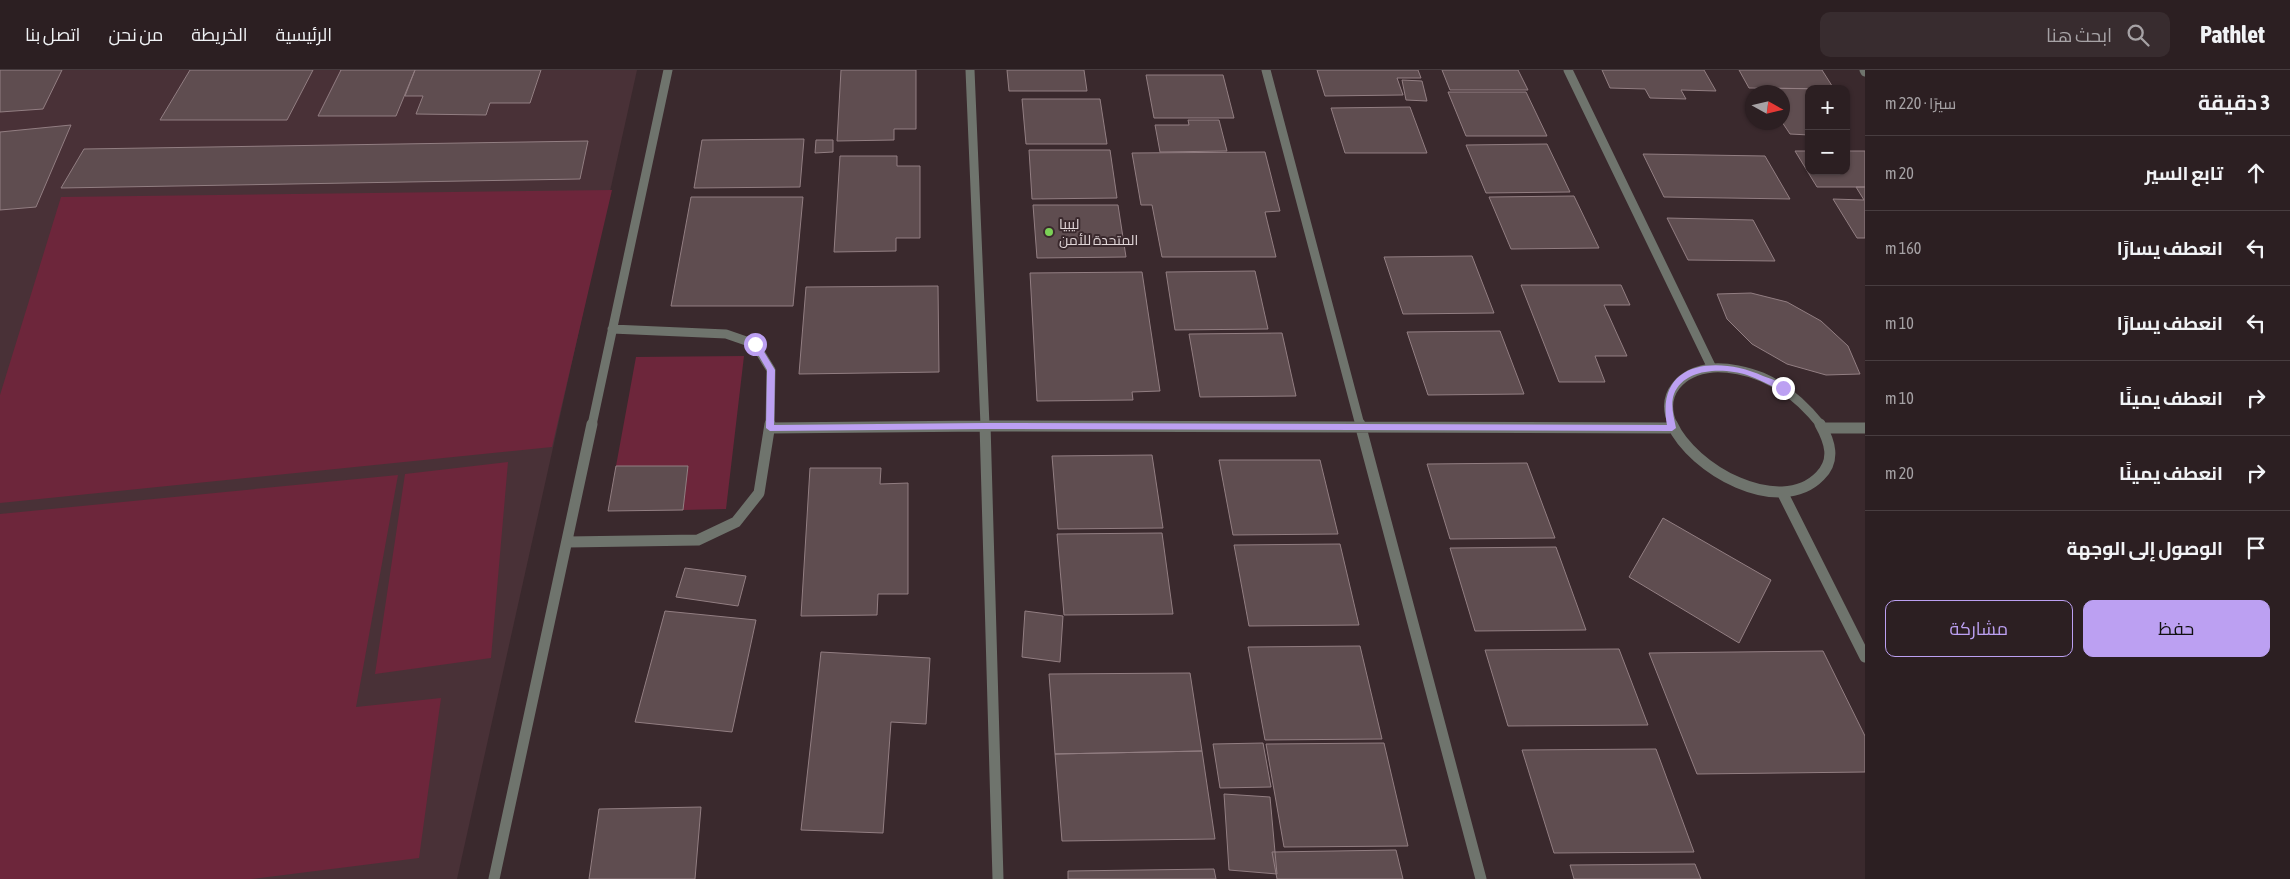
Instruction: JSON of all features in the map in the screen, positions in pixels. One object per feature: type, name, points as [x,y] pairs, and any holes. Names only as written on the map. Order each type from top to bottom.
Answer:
[{"type":"street","points":[[494,879],[668,70]]},
{"type":"street","points":[[970,70],[985,426],[998,879]]},
{"type":"street","points":[[1266,70],[1481,879]]},
{"type":"street","points":[[1568,70],[1712,368]]},
{"type":"street","points":[[568,542],[698,540],[736,522],[759,493],[770,428],[771,370],[755,344],[726,334],[612,329]]},
{"type":"street","points":[[1712,368],[1748,372],[1783,388],[1799,399],[1824,428],[1830,455],[1827,467],[1820,478],[1809,486],[1782,492],[1758,489],[1720,474],[1688,450],[1672,428],[1668,408],[1670,395],[1675,384],[1691,373],[1712,368]]},
{"type":"street","points":[[770,428],[985,426],[1672,428]]},
{"type":"street","points":[[1824,428],[1865,428]]},
{"type":"street","points":[[1782,492],[1865,657]]},
{"type":"shaded area","points":[[0,70],[637,70],[457,879],[0,879]]},
{"type":"shaded area","points":[[612,190],[552,447],[0,503],[0,395],[61,197]]},
{"type":"shaded area","points":[[744,356],[726,509],[683,510],[688,466],[616,466],[636,357]]},
{"type":"shaded area","points":[[508,462],[491,658],[375,674],[405,474]]},
{"type":"shaded area","points":[[398,475],[356,707],[441,698],[419,858],[251,879],[0,879],[0,514]]},
{"type":"building","points":[[0,70],[62,70],[43,109],[0,112]]},
{"type":"building","points":[[190,70],[313,70],[287,120],[160,120]]},
{"type":"building","points":[[341,70],[415,70],[396,116],[318,116]]},
{"type":"building","points":[[415,70],[541,70],[530,103],[490,103],[486,115],[416,114],[423,96],[405,96]]},
{"type":"building","points":[[841,70],[916,70],[916,129],[894,129],[894,140],[837,141]]},
{"type":"building","points":[[1007,70],[1084,70],[1087,91],[1009,91]]},
{"type":"building","points":[[1317,70],[1418,70],[1421,78],[1397,78],[1403,95],[1325,96]]},
{"type":"building","points":[[1442,70],[1518,70],[1528,90],[1450,90]]},
{"type":"building","points":[[1602,70],[1704,70],[1716,91],[1681,90],[1686,99],[1650,98],[1645,89],[1610,88]]},
{"type":"building","points":[[1739,70],[1822,70],[1831,85],[1805,85],[1805,89],[1790,88],[1790,85],[1747,85]]},
{"type":"building","points":[[1146,75],[1223,75],[1234,118],[1154,118]]},
{"type":"building","points":[[1402,80],[1422,81],[1427,101],[1406,100]]},
{"type":"building","points":[[1790,88],[1805,89],[1805,135],[1790,134],[1787,130],[1790,130]]},
{"type":"building","points":[[1448,92],[1526,92],[1547,136],[1466,136]]},
{"type":"building","points":[[1022,99],[1100,99],[1107,144],[1026,144]]},
{"type":"building","points":[[1410,107],[1427,153],[1345,153],[1331,108]]},
{"type":"building","points":[[1188,120],[1219,120],[1227,151],[1160,152],[1155,125],[1189,125]]},
{"type":"building","points":[[71,125],[36,207],[0,210],[0,132]]},
{"type":"building","points":[[804,139],[800,187],[694,188],[702,140]]},
{"type":"building","points":[[816,140],[833,140],[833,152],[815,153]]},
{"type":"building","points":[[588,141],[580,179],[61,188],[84,149]]},
{"type":"building","points":[[1547,144],[1570,192],[1486,193],[1466,145]]},
{"type":"building","points":[[1029,150],[1110,150],[1117,198],[1032,199]]},
{"type":"building","points":[[1795,151],[1805,151],[1805,167]]},
{"type":"building","points":[[1850,151],[1865,151],[1865,187],[1817,187],[1810,175],[1850,175]]},
{"type":"building","points":[[1265,152],[1280,211],[1265,212],[1276,257],[1162,257],[1152,205],[1141,205],[1132,153]]},
{"type":"building","points":[[1643,154],[1765,156],[1790,199],[1664,197]]},
{"type":"building","points":[[840,156],[897,156],[897,166],[920,166],[920,238],[896,238],[896,251],[834,252]]},
{"type":"building","points":[[1856,187],[1865,187],[1865,238],[1857,238],[1833,199],[1864,200]]},
{"type":"building","points":[[1574,196],[1599,248],[1511,249],[1489,197]]},
{"type":"building","points":[[691,197],[803,197],[793,306],[671,306]]},
{"type":"building","points":[[1033,205],[1118,205],[1126,257],[1037,258]]},
{"type":"building","points":[[1667,218],[1753,220],[1775,261],[1688,260]]},
{"type":"building","points":[[1472,256],[1494,313],[1403,314],[1384,257]]},
{"type":"building","points":[[1255,271],[1268,329],[1175,330],[1166,272]]},
{"type":"building","points":[[1142,272],[1160,391],[1132,392],[1133,400],[1037,401],[1030,273]]},
{"type":"building","points":[[1521,285],[1621,285],[1630,305],[1604,305],[1627,356],[1595,356],[1605,382],[1559,382]]},
{"type":"building","points":[[938,286],[939,372],[799,374],[806,287]]},
{"type":"building","points":[[1751,293],[1787,302],[1821,321],[1848,346],[1860,374],[1826,375],[1787,364],[1752,344],[1727,319],[1717,294]]},
{"type":"building","points":[[1500,331],[1524,394],[1428,395],[1407,332]]},
{"type":"building","points":[[1282,333],[1296,396],[1200,397],[1189,334]]},
{"type":"building","points":[[1152,455],[1163,528],[1058,529],[1052,456]]},
{"type":"building","points":[[1219,460],[1320,460],[1338,534],[1233,535]]},
{"type":"building","points":[[1527,463],[1555,538],[1450,539],[1427,464]]},
{"type":"building","points":[[616,466],[688,466],[683,510],[608,511]]},
{"type":"building","points":[[810,468],[881,468],[880,484],[908,483],[908,594],[878,594],[877,615],[801,616]]},
{"type":"building","points":[[1663,518],[1771,580],[1739,643],[1629,577]]},
{"type":"building","points":[[1162,533],[1173,614],[1064,615],[1057,534]]},
{"type":"building","points":[[1340,544],[1359,625],[1249,626],[1234,545]]},
{"type":"building","points":[[1556,547],[1586,630],[1475,631],[1450,548]]},
{"type":"building","points":[[685,568],[746,576],[738,606],[676,597]]},
{"type":"building","points":[[665,611],[756,620],[732,732],[635,722]]},
{"type":"building","points":[[1025,611],[1063,616],[1060,662],[1022,657]]},
{"type":"building","points":[[1360,646],[1382,739],[1265,740],[1248,647]]},
{"type":"building","points":[[1619,649],[1648,725],[1508,726],[1485,650]]},
{"type":"building","points":[[1823,651],[1865,736],[1865,772],[1697,774],[1649,653]]},
{"type":"building","points":[[821,652],[930,658],[926,724],[891,722],[883,833],[801,830]]},
{"type":"building","points":[[1190,673],[1202,751],[1055,754],[1049,674]]},
{"type":"building","points":[[1263,743],[1271,787],[1220,788],[1213,744]]},
{"type":"building","points":[[1384,743],[1408,846],[1284,847],[1266,744]]},
{"type":"building","points":[[1656,749],[1694,852],[1554,853],[1522,750]]},
{"type":"building","points":[[1202,751],[1215,839],[1062,841],[1055,754]]},
{"type":"building","points":[[1224,794],[1270,797],[1277,874],[1229,870]]},
{"type":"building","points":[[701,807],[695,879],[589,879],[599,809]]},
{"type":"building","points":[[1396,850],[1403,879],[1277,879],[1272,852]]},
{"type":"building","points":[[1695,864],[1701,879],[1574,879],[1570,865]]},
{"type":"building","points":[[1214,869],[1216,879],[1068,879],[1068,871]]},
{"type":"place","name":"ليبيا المتحدة للأمن","points":[[1049,232]]},
{"type":"route","points":[[755,344],[771,370],[770,428],[985,426],[1672,428],[1668,408],[1670,395],[1675,384],[1685,376],[1698,370],[1730,368],[1748,372],[1783,388]]}]
